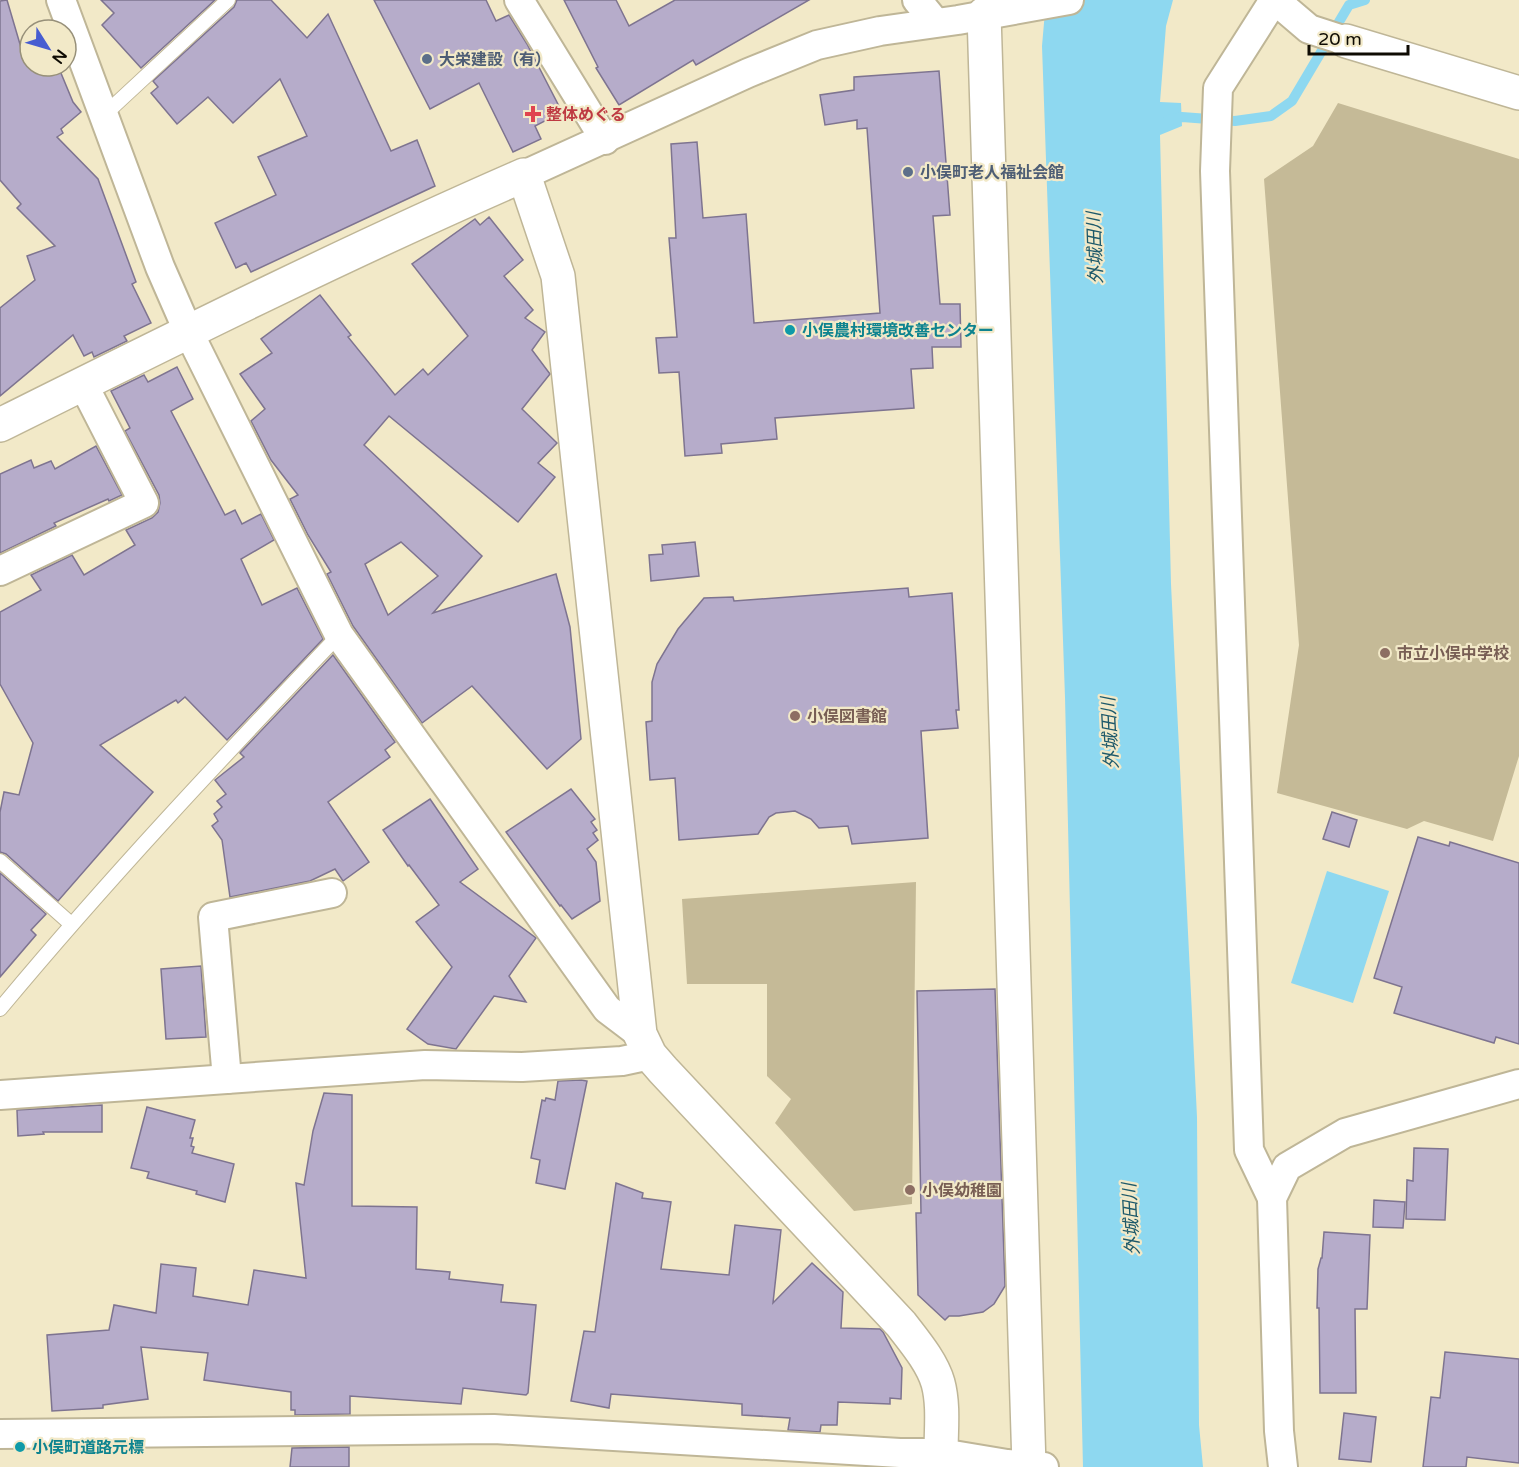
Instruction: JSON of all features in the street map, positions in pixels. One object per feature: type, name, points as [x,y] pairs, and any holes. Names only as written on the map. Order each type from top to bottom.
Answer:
[{"type":"street","points":[[61,0],[160,267],[188,331],[339,635],[607,1009],[645,1044],[901,1324],[922,1352],[938,1380],[942,1400],[939,1460]]},
{"type":"street","points":[[519,0],[605,140]]},
{"type":"street","points":[[917,0],[935,22]]},
{"type":"street","points":[[0,425],[188,331],[439,212],[605,140],[748,73],[817,45],[993,8],[1069,0]]},
{"type":"street","points":[[1283,1466],[1279,1431],[1272,1198],[1249,1150],[1215,183],[1218,88],[1274,0],[1314,31],[1519,93]]},
{"type":"street","points":[[0,1434],[494,1429],[900,1453],[939,1460],[1037,1467],[993,8]]},
{"type":"street","points":[[524,176],[558,276],[645,1044]]},
{"type":"street","points":[[0,571],[144,503],[83,384]]},
{"type":"street","points":[[227,1079],[213,917],[332,893]]},
{"type":"street","points":[[0,1095],[425,1065],[522,1067],[622,1061],[645,1044]]},
{"type":"street","points":[[1272,1198],[1287,1167],[1345,1133],[1519,1084]]},
{"type":"lane","points":[[104,115],[228,0]]},
{"type":"lane","points":[[0,1009],[71,924],[195,786],[339,635]]},
{"type":"lane","points":[[0,861],[71,924]]},
{"type":"shaded area","points":[[1338,103],[1519,159],[1519,756],[1493,841],[1424,821],[1407,829],[1277,793],[1299,645],[1264,179],[1313,146]]},
{"type":"shaded area","points":[[916,882],[912,1204],[854,1211],[775,1123],[791,1099],[767,1076],[767,984],[687,984],[682,899]]},
{"type":"water","name":"外城田川","points":[[1046,0],[1173,0],[1166,26],[1160,102],[1181,103],[1182,126],[1160,135],[1171,584],[1197,1117],[1199,1425],[1203,1467],[1083,1467],[1065,697],[1042,46]]},
{"type":"water","points":[[1327,871],[1389,891],[1353,1003],[1291,983]]},
{"type":"building","points":[[7,0],[18,37],[18,78],[63,78],[73,102],[81,112],[61,129],[63,133],[57,137],[98,179],[136,282],[132,284],[151,323],[124,336],[127,341],[94,357],[92,352],[84,356],[73,335],[0,396],[0,308],[35,280],[27,256],[55,246],[17,208],[21,204],[0,180],[0,1]]},
{"type":"building","points":[[101,0],[215,0],[141,68],[102,25],[114,13]]},
{"type":"building","points":[[237,0],[271,0],[307,38],[328,14],[391,151],[417,140],[435,186],[251,272],[246,263],[236,268],[215,223],[276,195],[258,157],[307,136],[280,79],[233,123],[208,97],[177,124],[151,93],[158,87],[153,81],[234,7]]},
{"type":"building","points":[[374,0],[486,0],[496,21],[509,15],[527,44],[562,112],[535,126],[541,139],[513,152],[479,83],[430,109]]},
{"type":"building","points":[[564,0],[616,0],[629,26],[675,0],[809,0],[696,65],[693,60],[619,105],[596,68],[598,67]]},
{"type":"building","points":[[939,71],[950,215],[933,216],[940,304],[960,304],[961,347],[932,347],[933,368],[911,369],[914,408],[775,418],[777,439],[721,444],[722,453],[685,456],[679,372],[659,373],[656,338],[677,337],[669,238],[676,238],[671,144],[697,142],[703,218],[746,214],[754,323],[880,313],[867,128],[857,129],[857,120],[825,125],[820,95],[854,90],[854,77]]},
{"type":"building","points":[[489,217],[523,260],[504,276],[533,310],[525,318],[545,332],[532,350],[550,374],[522,409],[557,443],[538,463],[555,477],[518,522],[389,416],[364,445],[482,556],[433,613],[556,574],[570,627],[581,739],[547,769],[472,686],[422,723],[353,626],[327,574],[331,572],[308,535],[290,499],[298,495],[271,460],[251,421],[265,409],[240,374],[272,353],[261,339],[320,295],[351,335],[348,337],[395,395],[423,369],[428,375],[468,336],[412,264],[475,219],[480,225]],"holes":[[[401,542],[438,576],[388,615],[365,564]]]},
{"type":"building","points":[[177,367],[193,399],[171,411],[225,515],[235,510],[242,524],[261,514],[274,540],[241,559],[262,605],[297,588],[323,639],[227,740],[185,697],[178,703],[176,700],[100,745],[153,792],[58,901],[6,854],[0,852],[0,812],[4,792],[19,795],[33,743],[0,684],[0,612],[41,590],[31,575],[72,555],[84,575],[135,545],[126,530],[152,518],[158,512],[159,495],[125,431],[130,428],[111,391],[144,375],[148,382]]},
{"type":"building","points":[[96,446],[122,495],[54,523],[56,526],[0,553],[0,474],[31,460],[34,468],[51,461],[55,469]]},
{"type":"building","points":[[695,542],[699,576],[651,581],[649,555],[663,554],[662,545]]},
{"type":"building","name":"小俣図書館","points":[[908,588],[909,597],[952,593],[958,728],[921,731],[928,838],[852,844],[848,826],[819,828],[811,819],[795,811],[776,813],[769,817],[758,834],[679,840],[675,778],[650,780],[646,722],[652,721],[652,682],[657,664],[678,629],[704,598],[733,597],[734,601]]},
{"type":"building","points":[[333,655],[395,742],[385,750],[390,757],[328,802],[369,862],[343,881],[335,869],[310,881],[230,897],[222,840],[212,826],[218,821],[214,814],[222,807],[217,801],[226,794],[215,780],[244,757],[240,753]]},
{"type":"building","points":[[571,789],[595,819],[591,822],[597,830],[593,833],[598,840],[587,849],[596,862],[600,901],[572,919],[506,832]]},
{"type":"building","points":[[430,799],[478,869],[460,882],[536,938],[509,976],[526,1002],[494,996],[456,1049],[428,1044],[407,1029],[452,967],[416,922],[439,905],[383,830]]},
{"type":"building","points":[[1332,812],[1357,820],[1349,847],[1323,839]]},
{"type":"building","points":[[1418,837],[1449,846],[1450,842],[1519,863],[1519,1044],[1496,1037],[1494,1043],[1394,1013],[1402,987],[1374,978]]},
{"type":"building","points":[[0,873],[46,914],[31,930],[36,935],[0,977]]},
{"type":"building","points":[[201,966],[206,1037],[166,1039],[161,969]]},
{"type":"building","points":[[995,989],[1005,1286],[994,1304],[983,1312],[949,1316],[945,1320],[918,1295],[916,1213],[921,1213],[917,991]]},
{"type":"building","points":[[558,1081],[587,1081],[565,1189],[536,1183],[540,1160],[531,1158],[542,1100],[545,1101],[546,1098],[555,1100]]},
{"type":"building","points":[[324,1093],[352,1095],[352,1206],[417,1207],[416,1269],[450,1272],[449,1279],[503,1285],[501,1302],[536,1305],[528,1393],[526,1395],[463,1388],[461,1404],[350,1396],[350,1414],[295,1415],[295,1410],[291,1410],[291,1392],[204,1380],[208,1353],[141,1347],[148,1399],[103,1405],[103,1408],[52,1411],[47,1335],[109,1330],[114,1305],[156,1313],[161,1264],[196,1268],[193,1296],[248,1305],[254,1270],[306,1278],[296,1183],[304,1185],[313,1131]]},
{"type":"building","points":[[102,1105],[102,1132],[43,1132],[44,1134],[18,1136],[17,1110]]},
{"type":"building","points":[[147,1107],[195,1120],[190,1138],[193,1138],[192,1153],[234,1164],[225,1202],[196,1194],[197,1191],[147,1178],[149,1172],[131,1168]]},
{"type":"building","points":[[1414,1148],[1448,1149],[1445,1220],[1406,1219],[1407,1180],[1413,1181]]},
{"type":"building","points":[[616,1183],[643,1193],[642,1198],[671,1202],[661,1269],[729,1275],[735,1225],[781,1230],[773,1303],[812,1263],[843,1292],[841,1328],[880,1329],[883,1332],[902,1368],[901,1399],[890,1398],[890,1404],[838,1402],[837,1425],[821,1425],[820,1432],[788,1430],[790,1418],[742,1415],[742,1404],[611,1394],[609,1408],[571,1401],[584,1331],[595,1332]]},
{"type":"building","points":[[1374,1200],[1405,1202],[1403,1228],[1373,1227]]},
{"type":"building","points":[[1324,1232],[1370,1235],[1367,1309],[1355,1309],[1356,1393],[1320,1393],[1319,1308],[1317,1308],[1318,1269],[1322,1258]]},
{"type":"building","points":[[1445,1352],[1519,1359],[1519,1463],[1467,1457],[1466,1467],[1423,1467],[1431,1397],[1440,1398]]},
{"type":"building","points":[[1344,1413],[1376,1417],[1371,1462],[1339,1459]]},
{"type":"building","points":[[349,1447],[349,1467],[290,1467],[292,1448]]},
{"type":"waterway","points":[[1168,120],[1182,117],[1235,121],[1271,116],[1292,101],[1349,5],[1365,0]]},
{"type":"place","name":"大栄建設（有）","points":[[427,59]]},
{"type":"place","name":"整体めぐる","points":[[533,114]]},
{"type":"place","name":"小俣町老人福祉会館","points":[[908,172]]},
{"type":"place","name":"小俣農村環境改善センター","points":[[790,330]]},
{"type":"place","name":"市立小俣中学校","points":[[1385,653]]},
{"type":"place","name":"小俣図書館","points":[[795,716]]},
{"type":"place","name":"小俣幼稚園","points":[[910,1190]]},
{"type":"place","name":"小俣町道路元標","points":[[20,1447]]}]
